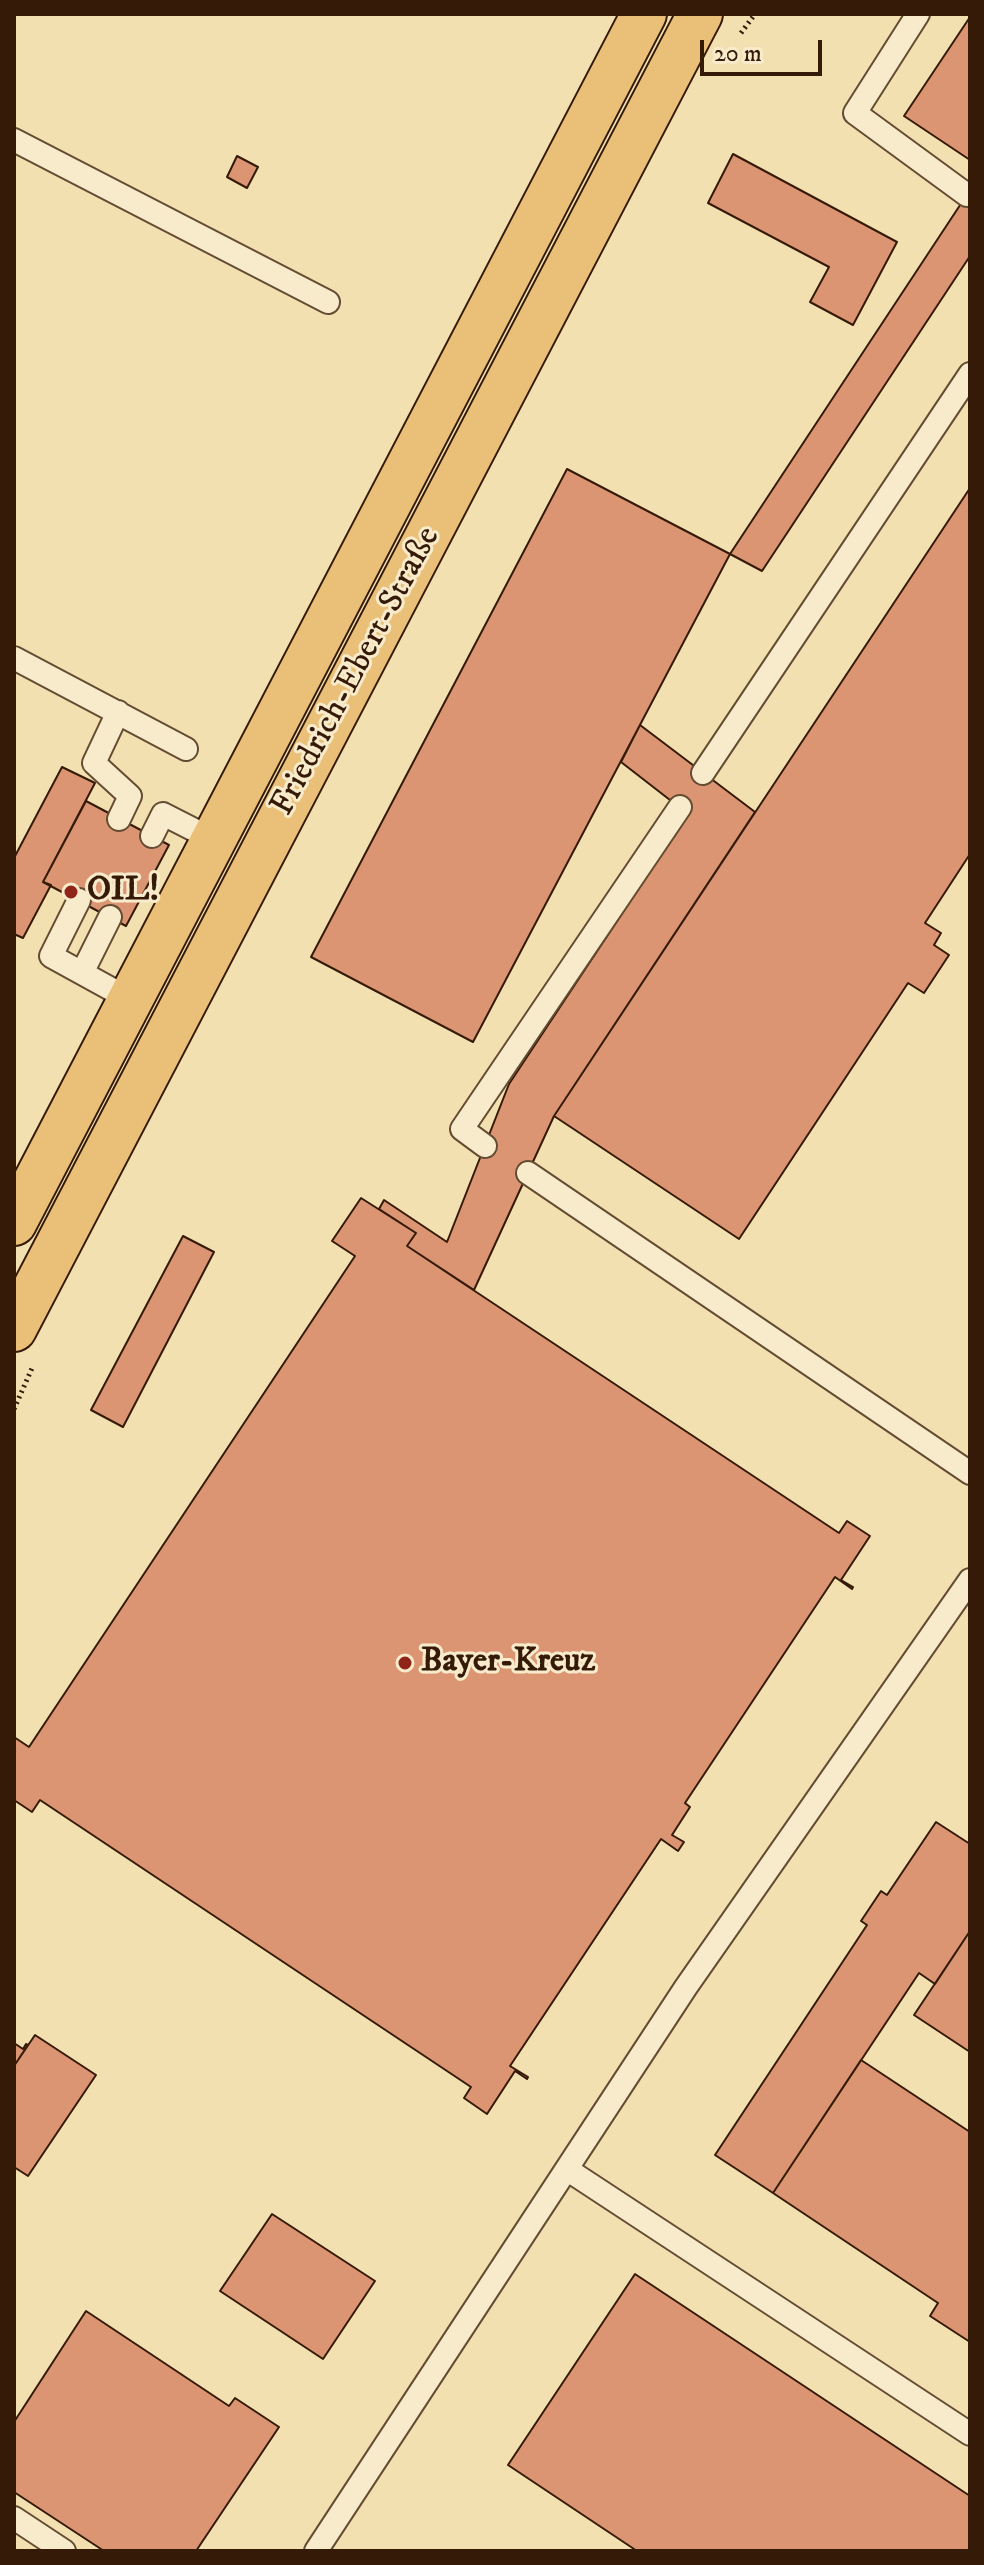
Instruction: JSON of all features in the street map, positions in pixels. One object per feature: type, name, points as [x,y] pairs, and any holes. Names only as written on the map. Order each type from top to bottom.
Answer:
[{"type":"main road","name":"Friedrich-Ebert-Straße","points":[[14,1223],[644,14]]},
{"type":"main road","name":"Friedrich-Ebert-Straße","points":[[14,1329],[700,14]]},
{"type":"lane","points":[[918,14],[855,113],[967,195]]},
{"type":"lane","points":[[14,140],[328,302]]},
{"type":"lane","points":[[703,773],[970,374]]},
{"type":"lane","points":[[14,658],[186,749]]},
{"type":"lane","points":[[118,712],[94,763],[130,796],[214,840]]},
{"type":"lane","points":[[119,819],[130,796]]},
{"type":"lane","points":[[485,1146],[462,1129],[680,807]]},
{"type":"lane","points":[[152,836],[163,814]]},
{"type":"lane","points":[[79,900],[51,956],[131,1000]]},
{"type":"lane","points":[[82,973],[110,917]]},
{"type":"lane","points":[[528,1173],[970,1473]]},
{"type":"lane","points":[[316,2551],[686,1987],[970,1580]]},
{"type":"lane","points":[[568,2170],[970,2434]]},
{"type":"lane","points":[[14,2518],[64,2551]]},
{"type":"building","points":[[970,17],[970,160],[904,116]]},
{"type":"building","points":[[733,154],[897,242],[853,325],[810,302],[829,267],[708,203]]},
{"type":"building","points":[[237,156],[258,167],[247,188],[227,177]]},
{"type":"building","points":[[970,190],[970,256],[762,571],[730,554]]},
{"type":"building","points":[[567,469],[730,554],[473,1042],[311,957]]},
{"type":"building","points":[[970,488],[970,854],[925,923],[941,933],[934,945],[949,955],[924,993],[908,983],[739,1239],[554,1116]]},
{"type":"building","points":[[640,725],[755,812],[554,1116],[474,1290],[407,1246],[416,1233],[379,1209],[384,1200],[447,1242],[509,1084],[688,814],[621,762]]},
{"type":"building","points":[[62,767],[95,783],[43,882],[51,885],[23,938],[14,934],[14,858]]},
{"type":"building","points":[[86,801],[169,845],[126,926],[43,882]]},
{"type":"building","points":[[361,1198],[416,1233],[407,1246],[839,1533],[847,1521],[870,1536],[841,1580],[852,1589],[835,1577],[685,1803],[690,1807],[672,1835],[684,1842],[678,1851],[661,1839],[510,2066],[527,2079],[515,2071],[487,2114],[464,2098],[471,2087],[40,1800],[32,1812],[14,1800],[14,1737],[29,1747],[355,1256],[332,1241]]},
{"type":"building","points":[[183,1236],[214,1252],[123,1427],[91,1410]]},
{"type":"building","points":[[936,1822],[970,1844],[970,1931],[935,1984],[919,1973],[773,2193],[715,2155],[867,1925],[861,1921],[881,1891],[887,1895]]},
{"type":"building","points":[[970,1931],[970,2052],[914,2015]]},
{"type":"building","points":[[35,2035],[96,2075],[28,2176],[14,2167],[14,2066]]},
{"type":"building","points":[[14,2043],[23,2049],[28,2045],[14,2066]]},
{"type":"building","points":[[861,2060],[970,2132],[970,2342],[930,2316],[938,2303],[773,2193]]},
{"type":"building","points":[[272,2214],[375,2281],[323,2359],[220,2291]]},
{"type":"building","points":[[635,2274],[970,2496],[970,2551],[637,2551],[508,2465]]},
{"type":"building","points":[[86,2311],[229,2406],[235,2398],[279,2427],[196,2551],[104,2551],[14,2492],[14,2422]]},
{"type":"place","name":"OIL!","points":[[71,892]]},
{"type":"place","name":"Bayer-Kreuz","points":[[405,1663]]}]
